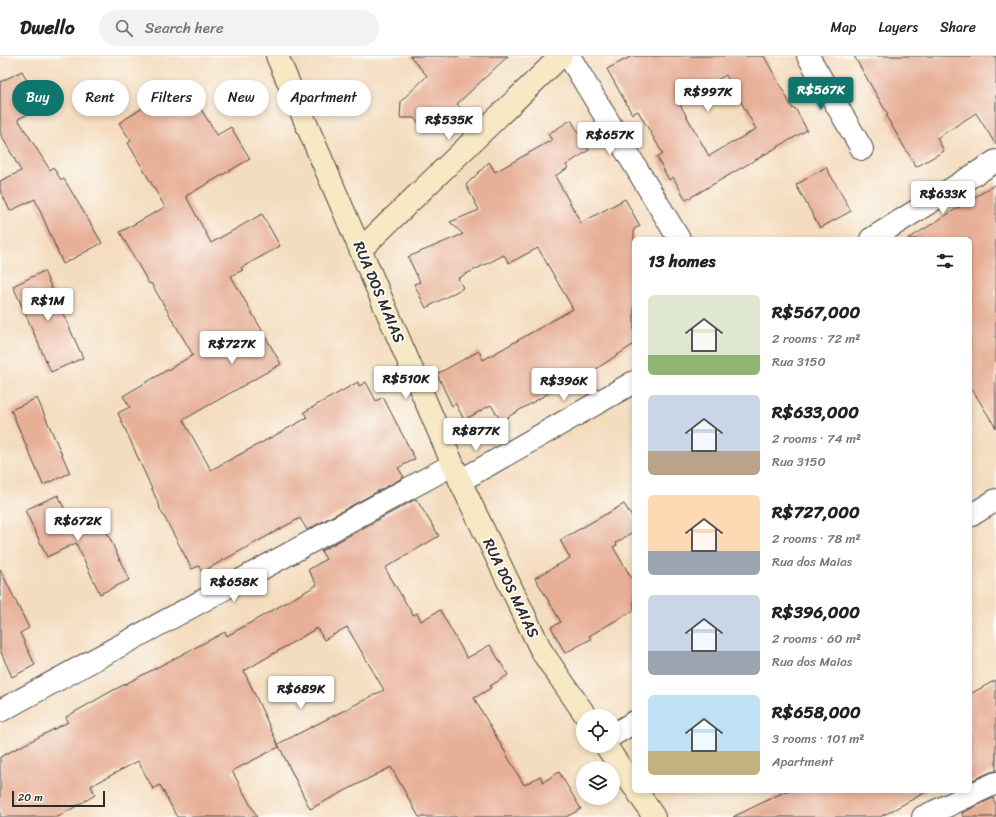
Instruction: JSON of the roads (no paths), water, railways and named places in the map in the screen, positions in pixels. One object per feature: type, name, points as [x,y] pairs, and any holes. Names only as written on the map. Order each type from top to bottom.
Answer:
[{"type":"street","name":"RUA DOS MAIAS","points":[[278,56],[456,473],[542,652],[581,709]]},
{"type":"street","points":[[361,250],[561,56]]},
{"type":"street","points":[[569,56],[678,237]]},
{"type":"street","points":[[808,56],[862,149]]},
{"type":"street","points":[[874,237],[996,161]]},
{"type":"street","points":[[0,711],[456,473],[632,383]]},
{"type":"street","points":[[972,515],[996,500]]},
{"type":"street","points":[[620,731],[632,723]]},
{"type":"street","points":[[611,753],[632,784]]},
{"type":"street","points":[[923,817],[996,784]]},
{"type":"street","points":[[638,793],[654,817]]}]
